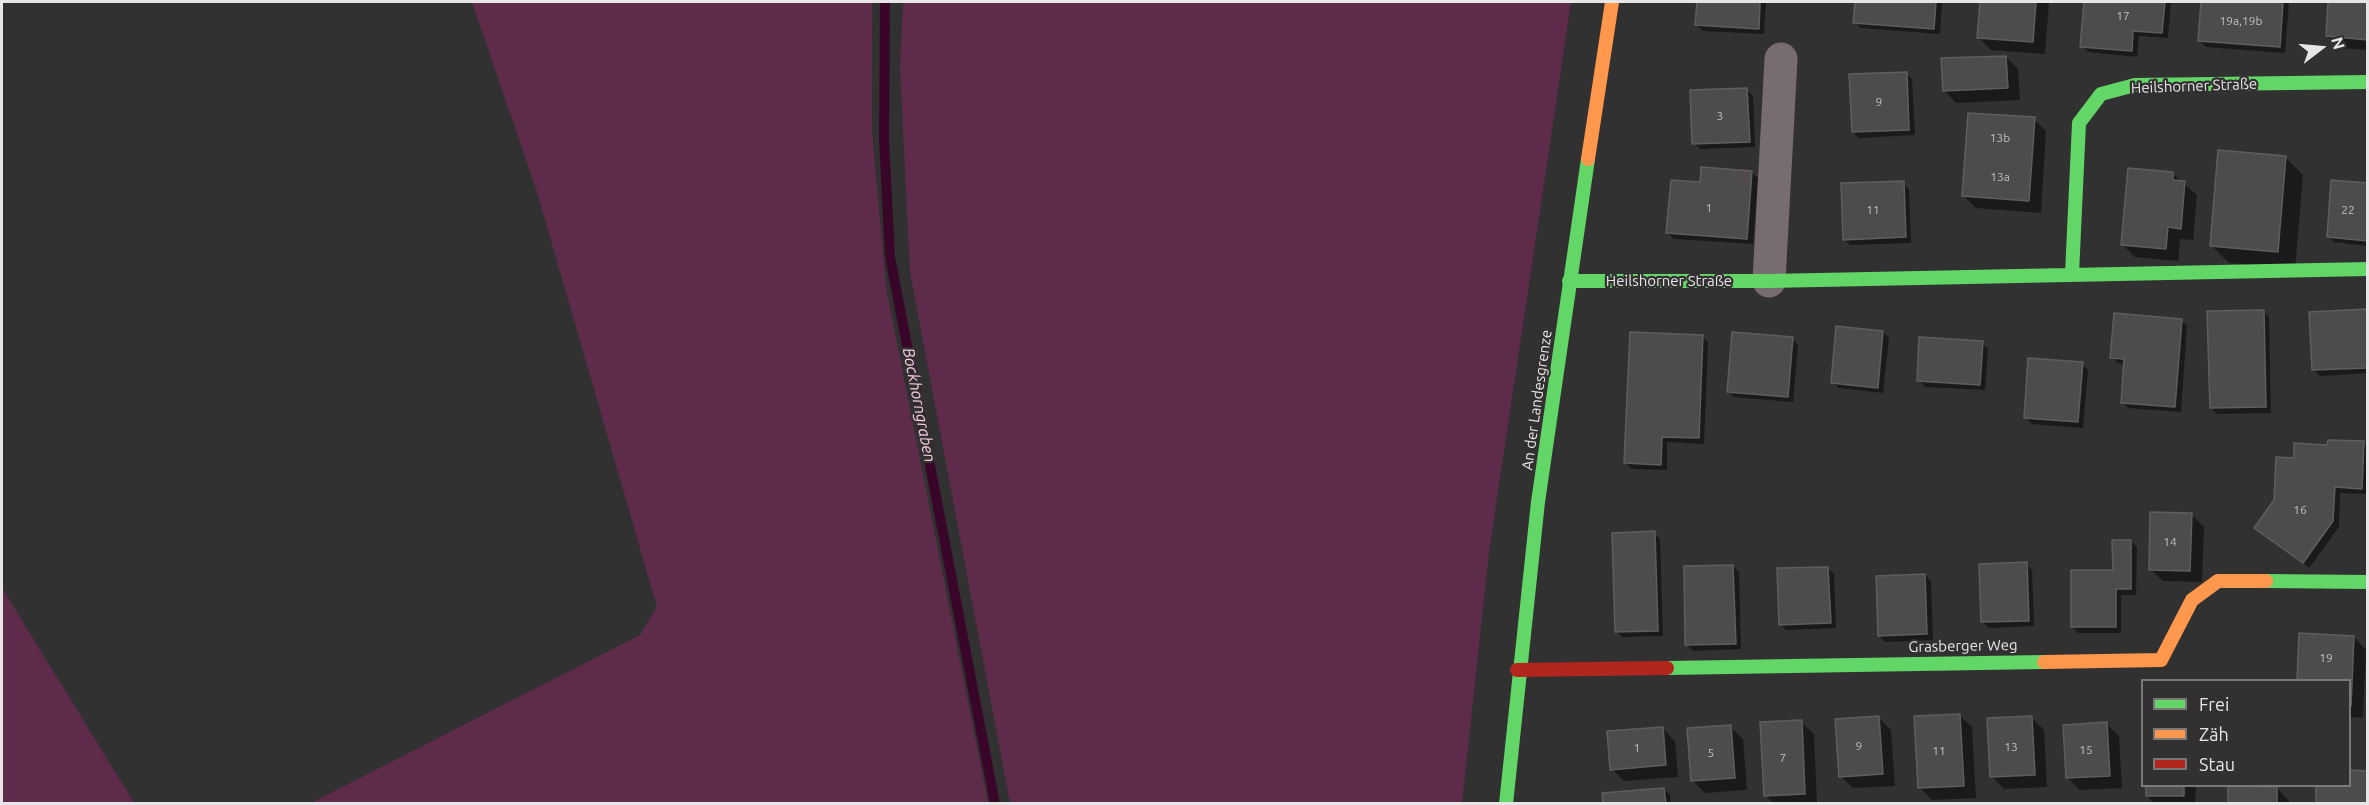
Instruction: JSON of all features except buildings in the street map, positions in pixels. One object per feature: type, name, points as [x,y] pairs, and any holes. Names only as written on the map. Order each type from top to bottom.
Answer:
[{"type":"street","name":"An der Landesgrenze","points":[[1506,804],[1517,670],[1569,281],[1612,2]]},
{"type":"street","points":[[1769,281],[1781,59]]},
{"type":"street","name":"Heilshorner Straße","points":[[2072,274],[2079,123],[2101,94],[2135,85],[2367,82]]},
{"type":"street","name":"Heilshorner Straße","points":[[1569,281],[1769,281],[2367,269]]},
{"type":"street","name":"Grasberger Weg","points":[[1517,670],[2161,660],[2192,600],[2218,581],[2367,582]]},
{"type":"shaded area","points":[[472,2],[872,2],[872,131],[886,288],[988,803],[311,803],[640,635],[657,607],[537,192]]},
{"type":"shaded area","points":[[903,2],[1571,2],[1489,552],[1462,803],[1010,803],[910,272],[900,68]]},
{"type":"shaded area","points":[[2,588],[133,801],[135,803],[2,803]]},
{"type":"waterway","name":"Bockhorngraben","points":[[885,2],[884,139],[890,257],[995,804]]},
{"type":"traffic: fast","points":[[2072,274],[2079,123],[2101,94],[2135,85],[2368,82]]},
{"type":"traffic: fast","points":[[1506,804],[1538,502],[1588,159]]},
{"type":"traffic: fast","points":[[1569,281],[1769,281],[2368,269]]},
{"type":"traffic: fast","points":[[2266,581],[2368,582]]},
{"type":"traffic: fast","points":[[1667,668],[2044,662]]},
{"type":"traffic: slow","points":[[1588,159],[1612,2]]},
{"type":"traffic: slow","points":[[2044,662],[2161,660],[2192,600],[2218,581],[2266,581]]},
{"type":"traffic: jam","points":[[1517,670],[1667,668]]}]
